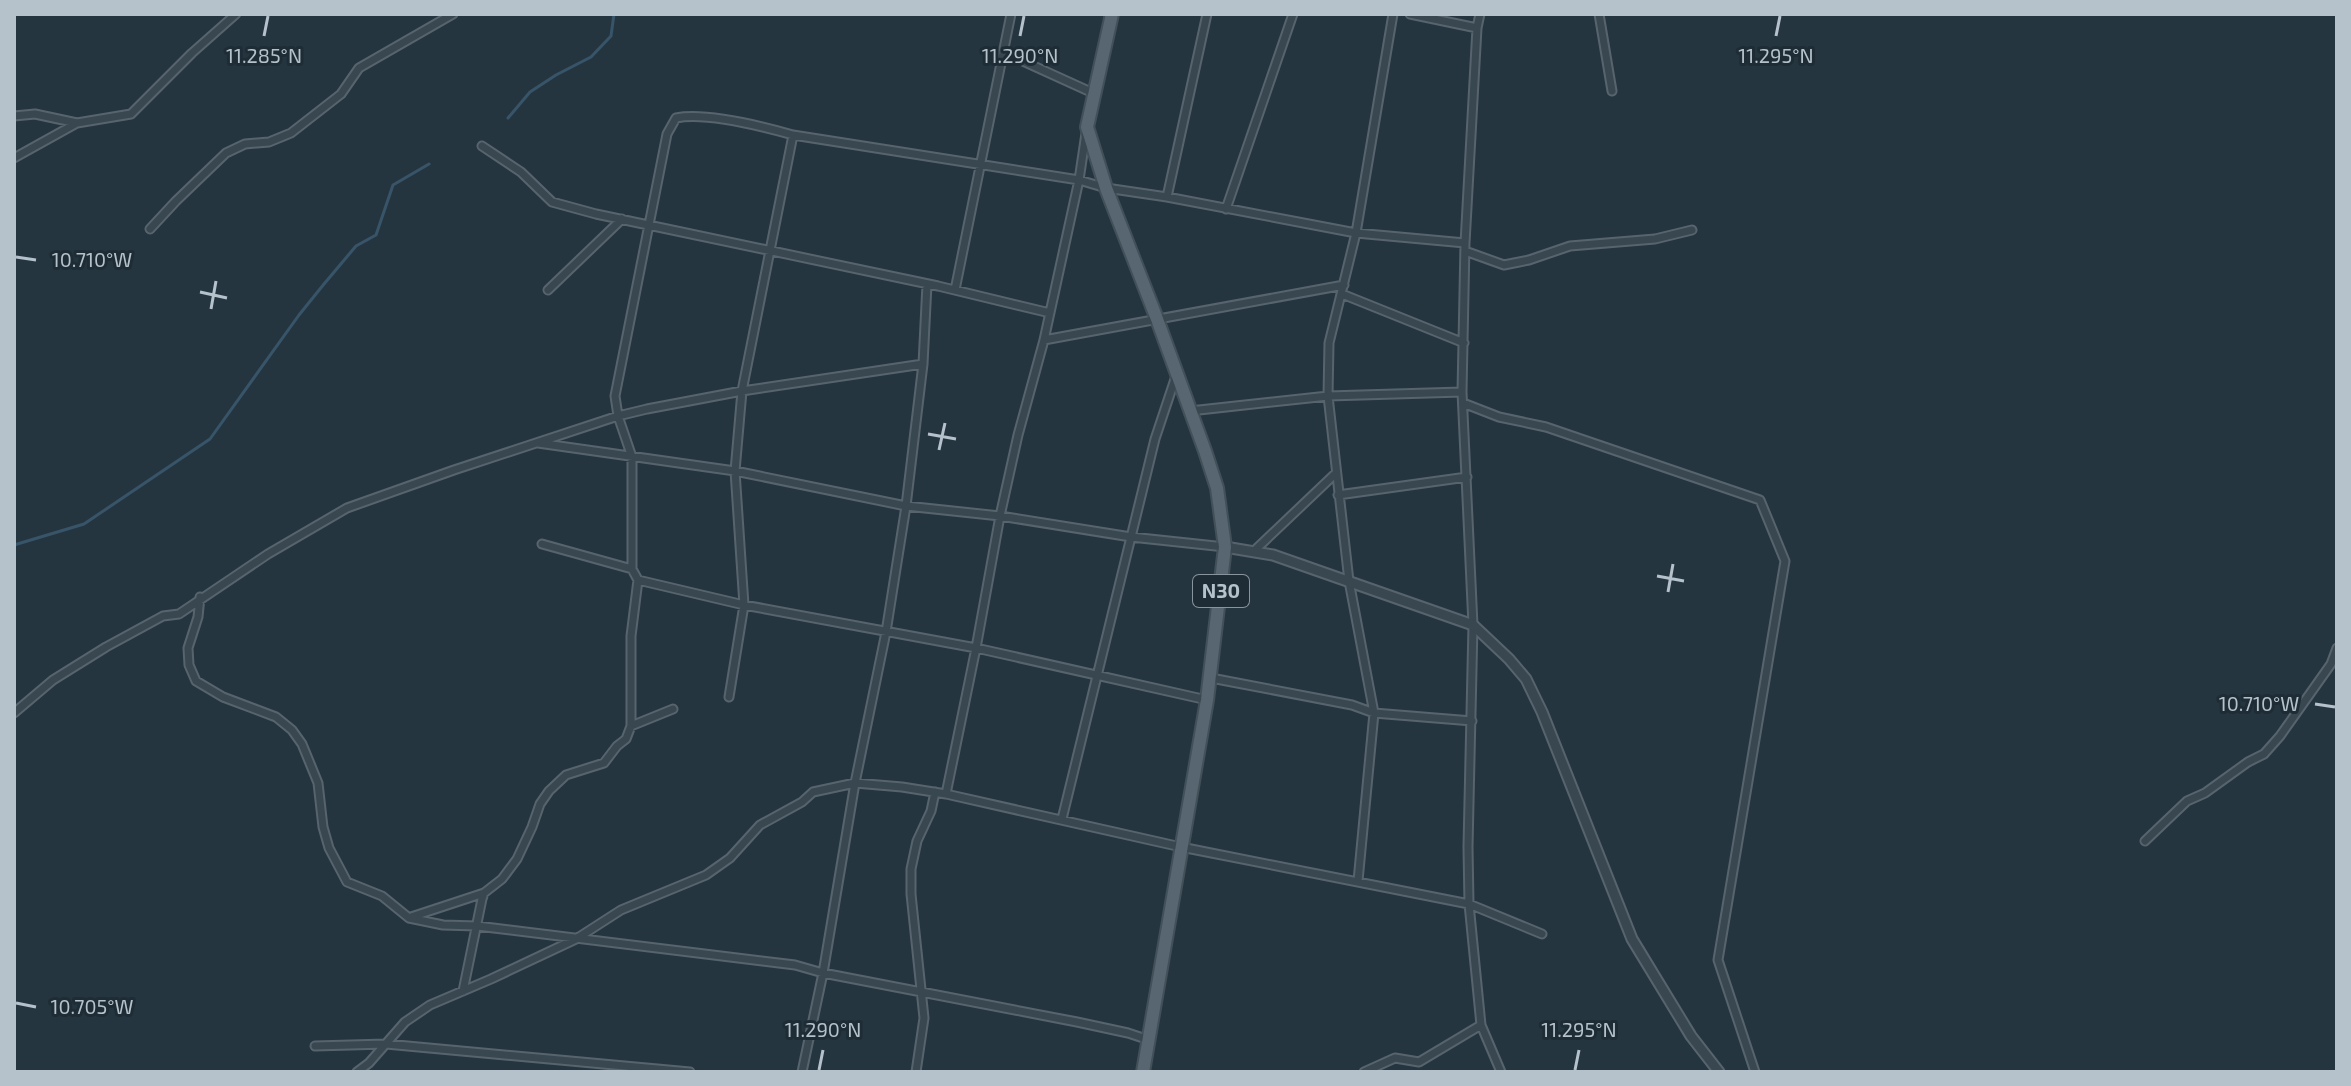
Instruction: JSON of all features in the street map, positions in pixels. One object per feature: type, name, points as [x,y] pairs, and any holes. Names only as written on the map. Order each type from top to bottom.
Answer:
[{"type":"main road","name":"N30","points":[[1112,14],[1087,127],[1106,188],[1217,488],[1225,547],[1211,678],[1143,1072]]},
{"type":"street","points":[[14,158],[77,123],[131,114],[236,14]]},
{"type":"street","points":[[150,229],[226,153],[245,144],[269,142],[291,133],[341,94],[359,68],[453,14]]},
{"type":"street","points":[[955,290],[1011,14]]},
{"type":"street","points":[[1167,197],[1207,14]]},
{"type":"street","points":[[1226,209],[1293,14]]},
{"type":"street","points":[[1358,881],[1374,713],[1349,581],[1338,495],[1328,396],[1329,343],[1356,233],[1393,14]]},
{"type":"street","points":[[1410,14],[1477,28]]},
{"type":"street","points":[[1480,14],[1465,247],[1462,392],[1473,625],[1469,904],[1481,1025],[1501,1072]]},
{"type":"street","points":[[1599,14],[1612,91]]},
{"type":"street","points":[[1003,52],[1093,93]]},
{"type":"street","points":[[14,116],[35,114],[77,123]]},
{"type":"street","points":[[409,918],[484,893],[502,879],[517,859],[540,804],[549,791],[566,775],[604,763],[626,739],[631,726],[631,636],[638,580],[632,569],[632,457],[618,416],[615,396],[667,134],[676,118],[690,115],[765,127],[793,135],[1079,180],[1106,188],[1356,233],[1465,247],[1504,265],[1570,246],[1655,239],[1692,230]]},
{"type":"street","points":[[946,794],[1000,516],[1044,340],[1079,180],[1087,127]]},
{"type":"street","points":[[729,697],[744,605],[735,471],[742,391],[793,135]]},
{"type":"street","points":[[482,146],[521,172],[552,202],[1050,313]]},
{"type":"street","points":[[548,290],[622,219]]},
{"type":"street","points":[[802,1072],[886,632],[906,506],[923,364],[927,284]]},
{"type":"street","points":[[1044,340],[1344,285]]},
{"type":"street","points":[[1342,294],[1464,343]]},
{"type":"street","points":[[14,713],[53,680],[106,647],[163,616],[179,614],[268,554],[347,508],[618,416],[742,391],[923,364]]},
{"type":"street","points":[[1062,819],[1155,439],[1177,373]]},
{"type":"street","points":[[1190,411],[1328,396],[1462,392]]},
{"type":"street","points":[[1463,403],[1499,417],[1546,427],[1760,500],[1785,561],[1718,960],[1755,1072]]},
{"type":"street","points":[[536,443],[735,471],[906,506],[1254,551],[1473,625],[1526,679],[1632,939],[1691,1036],[1719,1072]]},
{"type":"street","points":[[1254,551],[1336,473]]},
{"type":"street","points":[[1338,495],[1467,477]]},
{"type":"street","points":[[542,544],[632,569]]},
{"type":"street","points":[[638,580],[744,605],[976,648],[1207,700]]},
{"type":"street","points":[[200,597],[198,617],[188,648],[189,665],[196,681],[223,697],[276,717],[292,730],[302,744],[318,783],[323,827],[329,848],[347,882],[382,896],[409,918],[443,925],[477,926],[795,965],[1128,1033],[1149,1040]]},
{"type":"street","points":[[2145,841],[2187,801],[2205,793],[2264,754],[2331,664],[2337,648]]},
{"type":"street","points":[[1211,678],[1352,705],[1374,713],[1472,721]]},
{"type":"street","points":[[631,726],[673,709]]},
{"type":"street","points":[[357,1072],[405,1022],[430,1005],[576,939],[621,910],[706,875],[730,858],[760,825],[802,802],[813,792],[855,783],[946,794],[1181,847],[1469,904],[1542,934]]},
{"type":"street","points":[[916,1072],[924,1018],[911,869],[917,841],[931,811],[935,792]]},
{"type":"street","points":[[463,991],[484,893]]},
{"type":"street","points":[[1364,1072],[1395,1058],[1419,1062],[1481,1025]]},
{"type":"street","points":[[315,1046],[386,1044],[690,1072]]},
{"type":"waterway","points":[[508,118],[530,92],[591,57],[611,36],[614,14]]},
{"type":"waterway","points":[[14,545],[84,524],[210,439],[324,284],[356,246],[376,235],[393,185],[429,164]]}]
